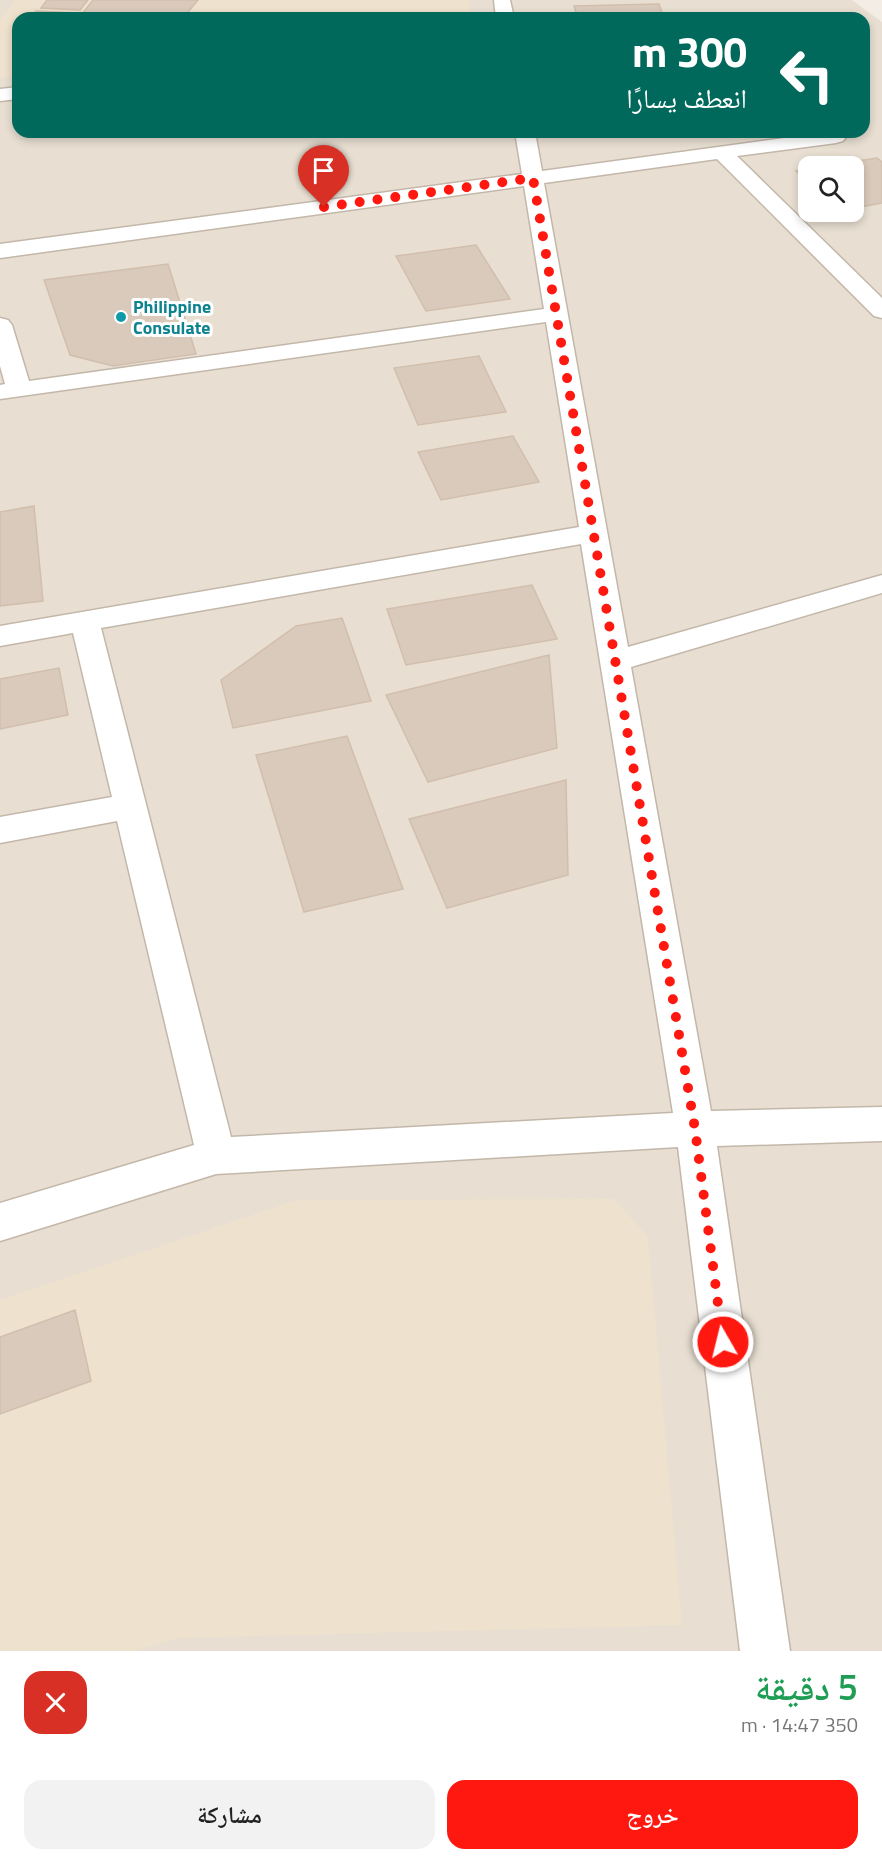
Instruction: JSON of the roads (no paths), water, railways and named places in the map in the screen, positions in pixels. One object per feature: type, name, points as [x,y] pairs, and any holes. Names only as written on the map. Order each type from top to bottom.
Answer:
[{"type":"street","points":[[526,138],[695,1129],[765,1651]]},
{"type":"street","points":[[0,251],[829,138]]},
{"type":"street","points":[[722,153],[882,311]]},
{"type":"street","points":[[0,325],[10,390],[556,314]]},
{"type":"street","points":[[0,636],[594,533]]},
{"type":"street","points":[[615,661],[882,584]]},
{"type":"street","points":[[85,621],[216,1156]]},
{"type":"street","points":[[0,830],[130,806]]},
{"type":"street","points":[[0,1222],[216,1156],[695,1129],[882,1124]]},
{"type":"place","name":"Philippine Consulate","points":[[121,317]]}]
